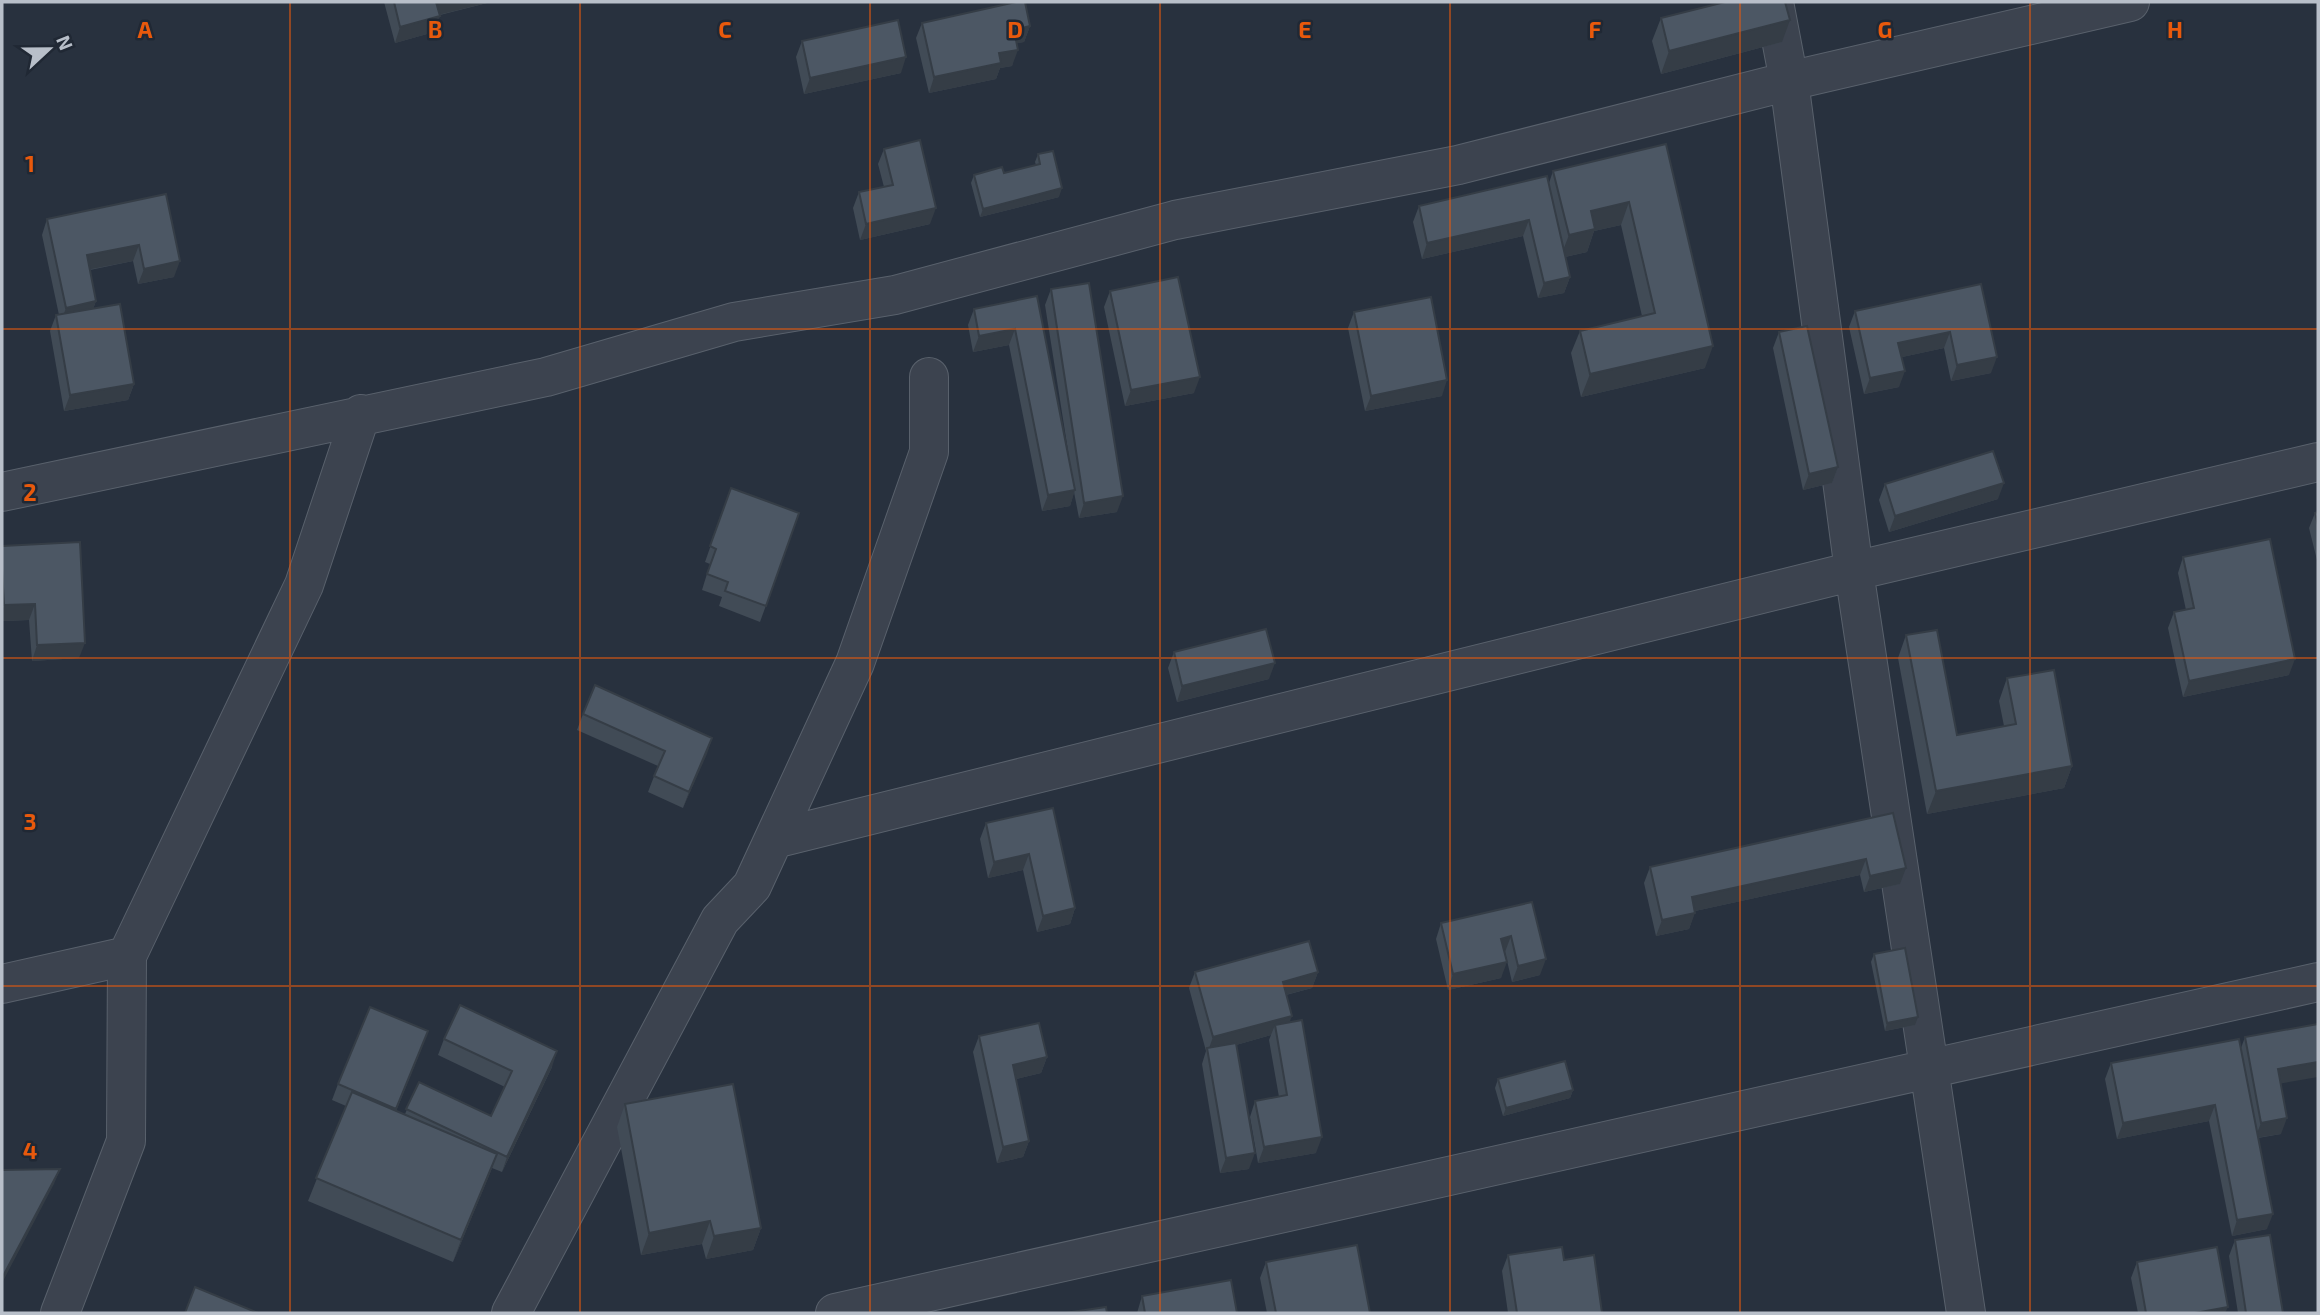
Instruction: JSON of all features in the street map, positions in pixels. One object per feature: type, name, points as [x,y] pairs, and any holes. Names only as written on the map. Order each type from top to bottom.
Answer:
[{"type":"street","points":[[1774,2],[1789,82],[1854,571],[1966,1313]]},
{"type":"street","points":[[2,492],[546,377],[734,323],[895,295],[1175,220],[1458,165],[1789,82],[2130,2]]},
{"type":"street","points":[[511,1313],[720,920],[752,886],[855,663],[929,452],[929,376]]},
{"type":"street","points":[[60,1313],[126,1141],[127,956],[303,585],[361,414]]},
{"type":"street","points":[[774,839],[1854,571],[2318,461]]},
{"type":"street","points":[[2,984],[127,956]]},
{"type":"street","points":[[835,1313],[2318,982]]},
{"type":"building","points":[[394,2],[436,2],[440,16],[400,27]]},
{"type":"building","points":[[1025,2],[1030,26],[1014,30],[1018,50],[999,53],[1001,63],[934,77],[922,23]]},
{"type":"building","points":[[1725,2],[1785,2],[1790,20],[1669,51],[1661,18]]},
{"type":"building","points":[[898,20],[906,57],[810,78],[802,41]]},
{"type":"building","points":[[920,140],[936,208],[866,224],[859,192],[893,185],[884,149]]},
{"type":"building","points":[[1666,144],[1713,346],[1590,374],[1580,331],[1655,313],[1629,202],[1591,211],[1595,229],[1569,235],[1553,171]]},
{"type":"building","points":[[1053,151],[1062,188],[983,209],[974,175],[1002,167],[1004,173],[1040,164],[1038,154]]},
{"type":"building","points":[[1547,176],[1570,277],[1544,283],[1529,220],[1427,243],[1419,206]]},
{"type":"building","points":[[166,194],[180,261],[144,269],[139,245],[87,255],[96,301],[66,308],[47,219]]},
{"type":"building","points":[[1178,277],[1200,377],[1131,390],[1110,291]]},
{"type":"building","points":[[1089,283],[1123,496],[1084,503],[1051,289]]},
{"type":"building","points":[[1981,284],[1997,357],[1957,365],[1950,332],[1898,343],[1905,371],[1870,378],[1855,311]]},
{"type":"building","points":[[1037,296],[1075,490],[1048,495],[1015,329],[979,336],[974,309]]},
{"type":"building","points":[[1431,297],[1447,380],[1371,396],[1354,312]]},
{"type":"building","points":[[120,304],[134,384],[70,395],[56,315]]},
{"type":"building","points":[[1807,326],[1838,467],[1809,474],[1779,332]]},
{"type":"building","points":[[1993,451],[2004,483],[1895,516],[1885,484]]},
{"type":"building","points":[[731,488],[799,513],[766,606],[725,591],[728,582],[707,574],[716,549],[710,546]]},
{"type":"building","points":[[2270,539],[2295,659],[2189,681],[2174,612],[2194,608],[2183,557]]},
{"type":"building","points":[[80,542],[85,643],[37,645],[35,604],[4,605],[2,546]]},
{"type":"building","points":[[1266,629],[1275,663],[1182,686],[1174,652]]},
{"type":"building","points":[[1937,630],[1957,735],[2016,724],[2007,678],[2054,670],[2072,766],[1936,791],[1906,635]]},
{"type":"building","points":[[595,685],[712,738],[689,792],[654,776],[665,751],[583,714]]},
{"type":"building","points":[[1053,808],[1075,908],[1043,916],[1029,854],[994,862],[986,823]]},
{"type":"building","points":[[1893,813],[1906,868],[1870,876],[1866,859],[1692,897],[1695,913],[1662,920],[1650,867]]},
{"type":"building","points":[[1532,902],[1546,959],[1518,966],[1511,936],[1501,939],[1507,962],[1453,974],[1441,923]]},
{"type":"building","points":[[1309,941],[1318,972],[1283,982],[1292,1016],[1213,1037],[1195,972]]},
{"type":"building","points":[[1905,948],[1918,1017],[1887,1023],[1874,954]]},
{"type":"building","points":[[460,1005],[557,1051],[507,1157],[406,1109],[419,1082],[491,1116],[512,1071],[444,1039]]},
{"type":"building","points":[[370,1007],[428,1031],[396,1109],[338,1084]]},
{"type":"building","points":[[1302,1020],[1322,1137],[1264,1147],[1255,1101],[1287,1095],[1275,1025]]},
{"type":"building","points":[[1039,1023],[1047,1057],[1013,1065],[1029,1141],[1003,1147],[979,1036]]},
{"type":"building","points":[[2318,1024],[2318,1062],[2278,1069],[2287,1118],[2261,1123],[2245,1037]]},
{"type":"building","points":[[2239,1039],[2273,1214],[2237,1220],[2215,1105],[2123,1123],[2111,1063]]},
{"type":"building","points":[[1236,1043],[1255,1153],[1226,1158],[1207,1048]]},
{"type":"building","points":[[1565,1061],[1573,1090],[1506,1108],[1498,1079]]},
{"type":"building","points":[[733,1084],[761,1228],[714,1236],[710,1221],[649,1233],[625,1104]]},
{"type":"building","points":[[352,1092],[497,1154],[461,1240],[316,1178]]},
{"type":"building","points":[[60,1169],[2,1278],[2,1170]]},
{"type":"building","points":[[2270,1235],[2283,1313],[2246,1313],[2235,1240]]},
{"type":"building","points":[[1357,1245],[1370,1313],[1276,1313],[1266,1262]]},
{"type":"building","points":[[1562,1247],[1564,1260],[1594,1255],[1602,1313],[1517,1313],[1508,1255]]},
{"type":"building","points":[[2217,1247],[2228,1307],[2195,1313],[2146,1313],[2137,1262]]},
{"type":"building","points":[[1231,1280],[1237,1313],[1145,1313],[1142,1296]]},
{"type":"building","points":[[195,1287],[258,1313],[185,1313]]},
{"type":"building","points":[[1106,1307],[1107,1313],[1065,1313]]}]
